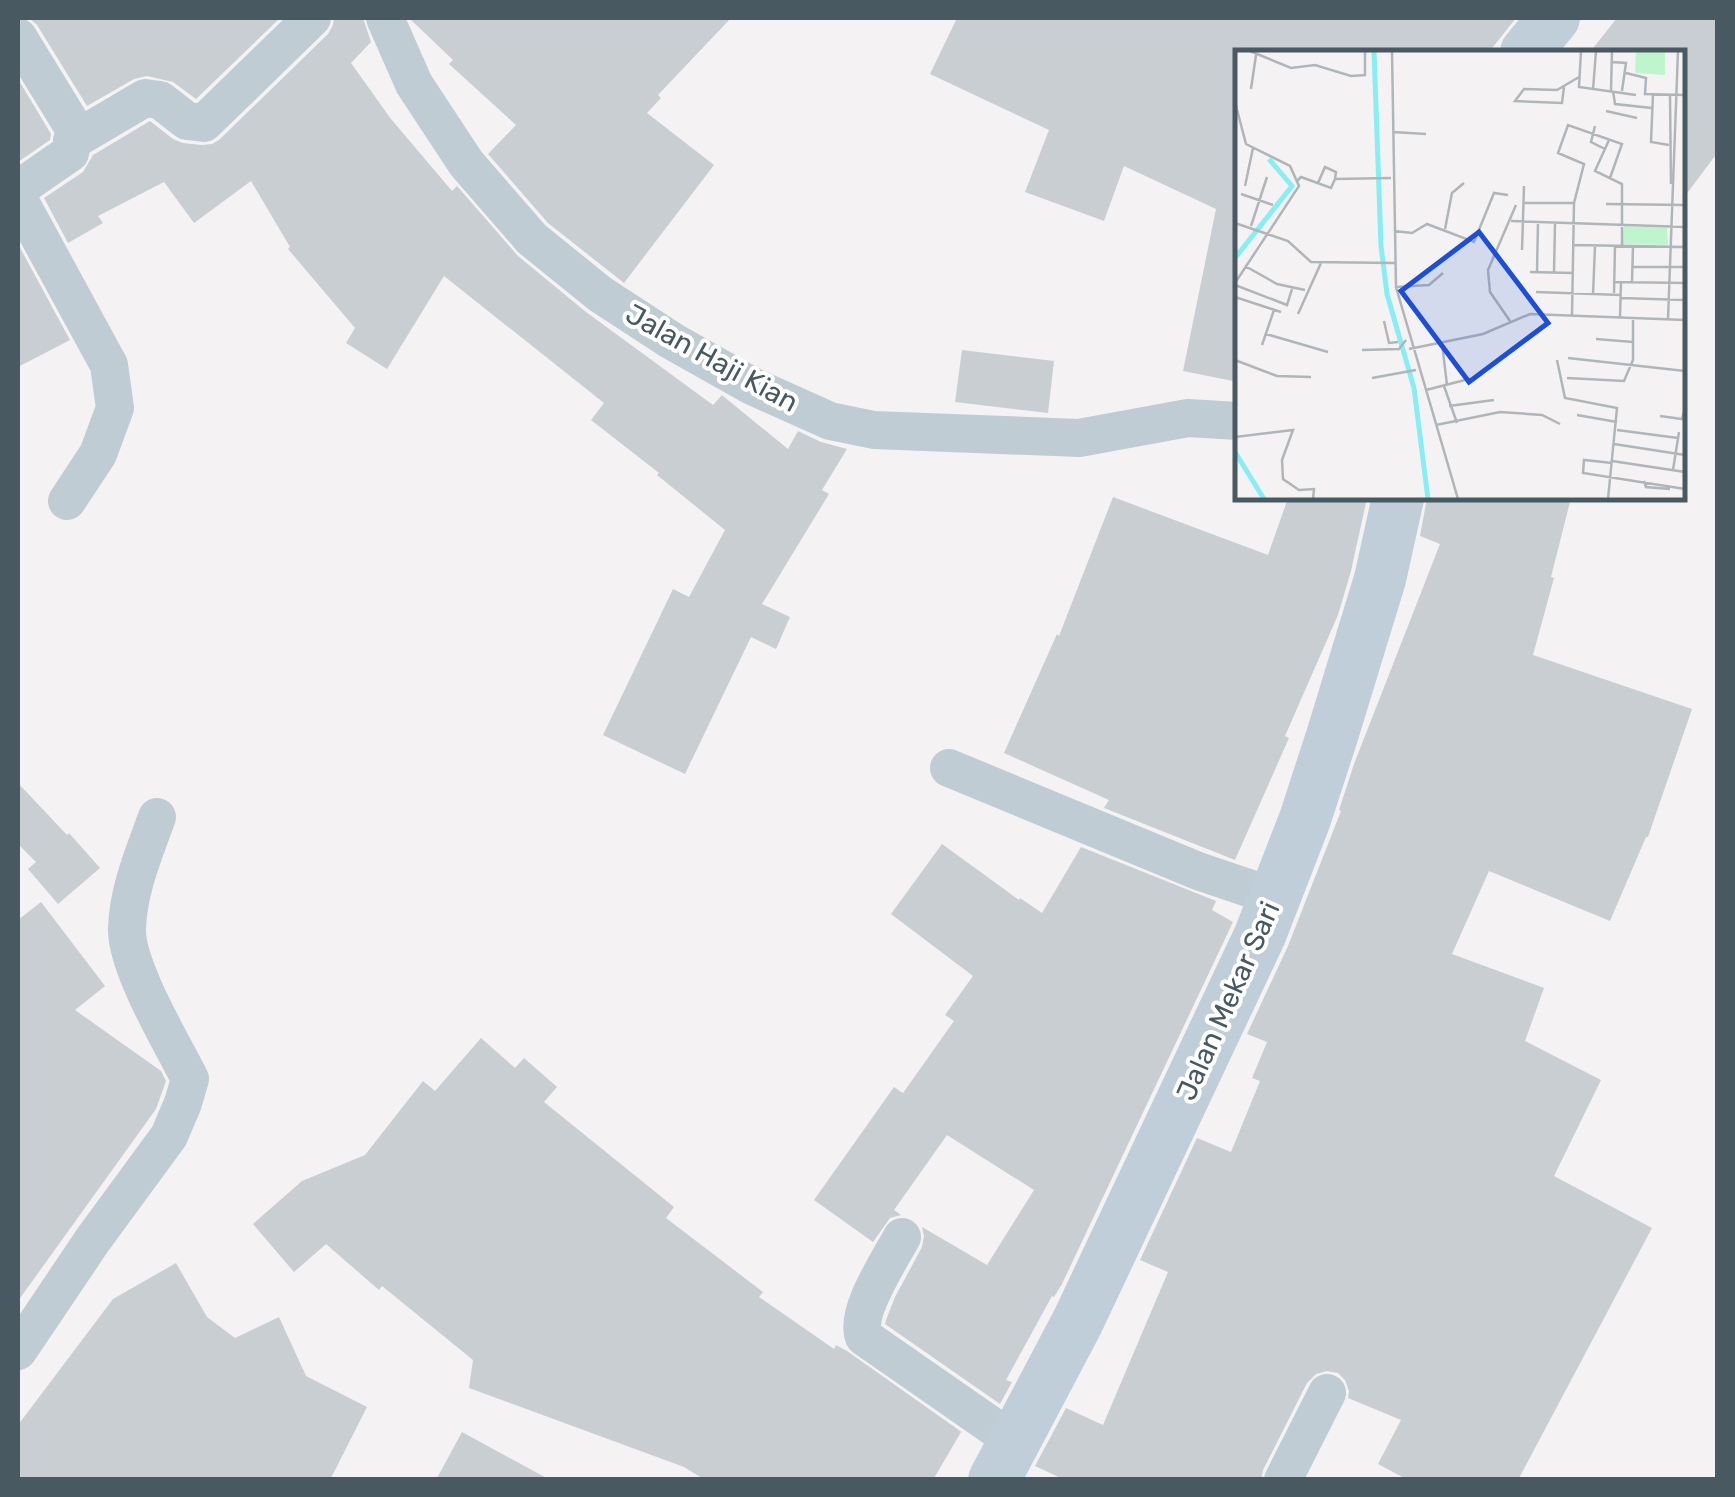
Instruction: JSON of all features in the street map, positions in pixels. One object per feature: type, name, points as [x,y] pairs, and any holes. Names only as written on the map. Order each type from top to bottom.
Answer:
[{"type":"main road","points":[[1528,50],[1554,18]]},
{"type":"main road","name":"Jalan Mekar Sari","points":[[1007,1468],[1241,979],[1276,897],[1332,736],[1380,579],[1398,500]]},
{"type":"street","points":[[72,141],[145,98],[160,100],[187,121],[204,123],[312,18]]},
{"type":"street","name":"Jalan Haji Kian","points":[[386,18],[414,84],[466,163],[532,239],[600,294],[672,342],[752,386],[830,420],[874,430],[1079,438],[1188,418],[1235,421]]},
{"type":"street","points":[[18,37],[75,130],[70,152],[18,189]]},
{"type":"street","points":[[18,198],[109,365],[116,408],[98,454],[67,502]]},
{"type":"street","points":[[948,768],[1198,871],[1276,897]]},
{"type":"street","points":[[18,1351],[169,1136],[190,1080],[131,961],[126,931],[134,884],[156,816]]},
{"type":"street","points":[[902,1237],[863,1313],[861,1331],[1007,1468]]},
{"type":"street","points":[[1283,1480],[1327,1393]]},
{"type":"building","points":[[29,18],[280,18],[196,99],[173,82],[147,76],[134,79],[87,106]]},
{"type":"building","points":[[334,18],[363,18],[371,42],[351,63],[391,119],[452,191],[457,186],[518,256],[586,312],[713,405],[722,395],[788,449],[798,431],[847,449],[822,490],[829,494],[762,604],[790,617],[776,649],[751,637],[685,774],[603,735],[673,589],[689,597],[725,530],[591,420],[604,403],[444,276],[387,369],[346,343],[355,328],[288,249],[251,181],[194,223],[164,182],[98,216],[103,223],[68,243],[44,198],[83,172],[93,155],[150,121],[183,143],[202,145],[219,140],[328,34]]},
{"type":"building","points":[[409,18],[731,18],[658,95],[661,98],[647,113],[714,165],[624,283],[548,223],[488,154],[516,125],[449,64],[453,60]]},
{"type":"building","points":[[957,18],[1516,18],[1491,50],[1235,50],[1235,381],[1183,371],[1216,209],[1124,166],[1104,221],[1025,192],[1049,130],[930,74]]},
{"type":"building","points":[[1617,18],[1718,18],[1718,152],[1685,196],[1685,50],[1592,50]]},
{"type":"building","points":[[18,79],[51,134],[50,140],[18,162]]},
{"type":"building","points":[[18,244],[70,340],[18,367]]},
{"type":"building","points":[[962,350],[1054,361],[1048,413],[955,402]]},
{"type":"building","points":[[1113,497],[1268,555],[1287,500],[1367,500],[1338,615],[1235,860],[1104,808],[1109,800],[1004,753],[1059,636]]},
{"type":"building","points":[[1427,500],[1570,500],[1533,655],[1692,709],[1648,837],[1610,921],[1489,871],[1452,954],[1544,988],[1525,1041],[1601,1080],[1554,1176],[1652,1228],[1518,1480],[1408,1480],[1378,1464],[1401,1420],[1348,1398],[1345,1380],[1338,1373],[1327,1371],[1316,1374],[1307,1383],[1261,1480],[1065,1480],[1035,1466],[1066,1408],[1103,1425],[1168,1272],[1140,1260],[1197,1138],[1231,1152],[1260,1081],[1252,1078],[1267,1042],[1247,1034],[1288,946],[1440,544],[1420,536]]},
{"type":"building","points":[[18,783],[100,868],[58,904],[28,869],[36,862],[18,844]]},
{"type":"building","points":[[942,844],[1042,913],[1081,847],[1216,901],[1212,910],[1233,922],[1062,1284],[1006,1380],[1012,1382],[1000,1404],[885,1324],[922,1247],[922,1227],[987,1265],[1034,1190],[947,1135],[894,1210],[901,1215],[890,1218],[873,1242],[814,1200],[894,1087],[903,1093],[954,1021],[945,1015],[973,976],[891,914]]},
{"type":"building","points":[[41,902],[105,986],[75,1010],[161,1071],[166,1081],[156,1109],[18,1301],[18,920]]},
{"type":"building","points":[[481,1038],[515,1068],[524,1058],[557,1087],[544,1102],[674,1207],[666,1218],[763,1292],[759,1297],[834,1349],[836,1345],[847,1351],[963,1433],[933,1480],[705,1480],[684,1467],[469,1388],[473,1360],[382,1286],[379,1290],[326,1244],[294,1272],[253,1224],[302,1181],[365,1155],[423,1081],[435,1091]]},
{"type":"building","points":[[176,1263],[207,1317],[235,1338],[279,1317],[306,1376],[367,1407],[330,1480],[18,1480],[18,1425],[113,1299]]},
{"type":"building","points":[[462,1432],[550,1480],[436,1480]]}]
